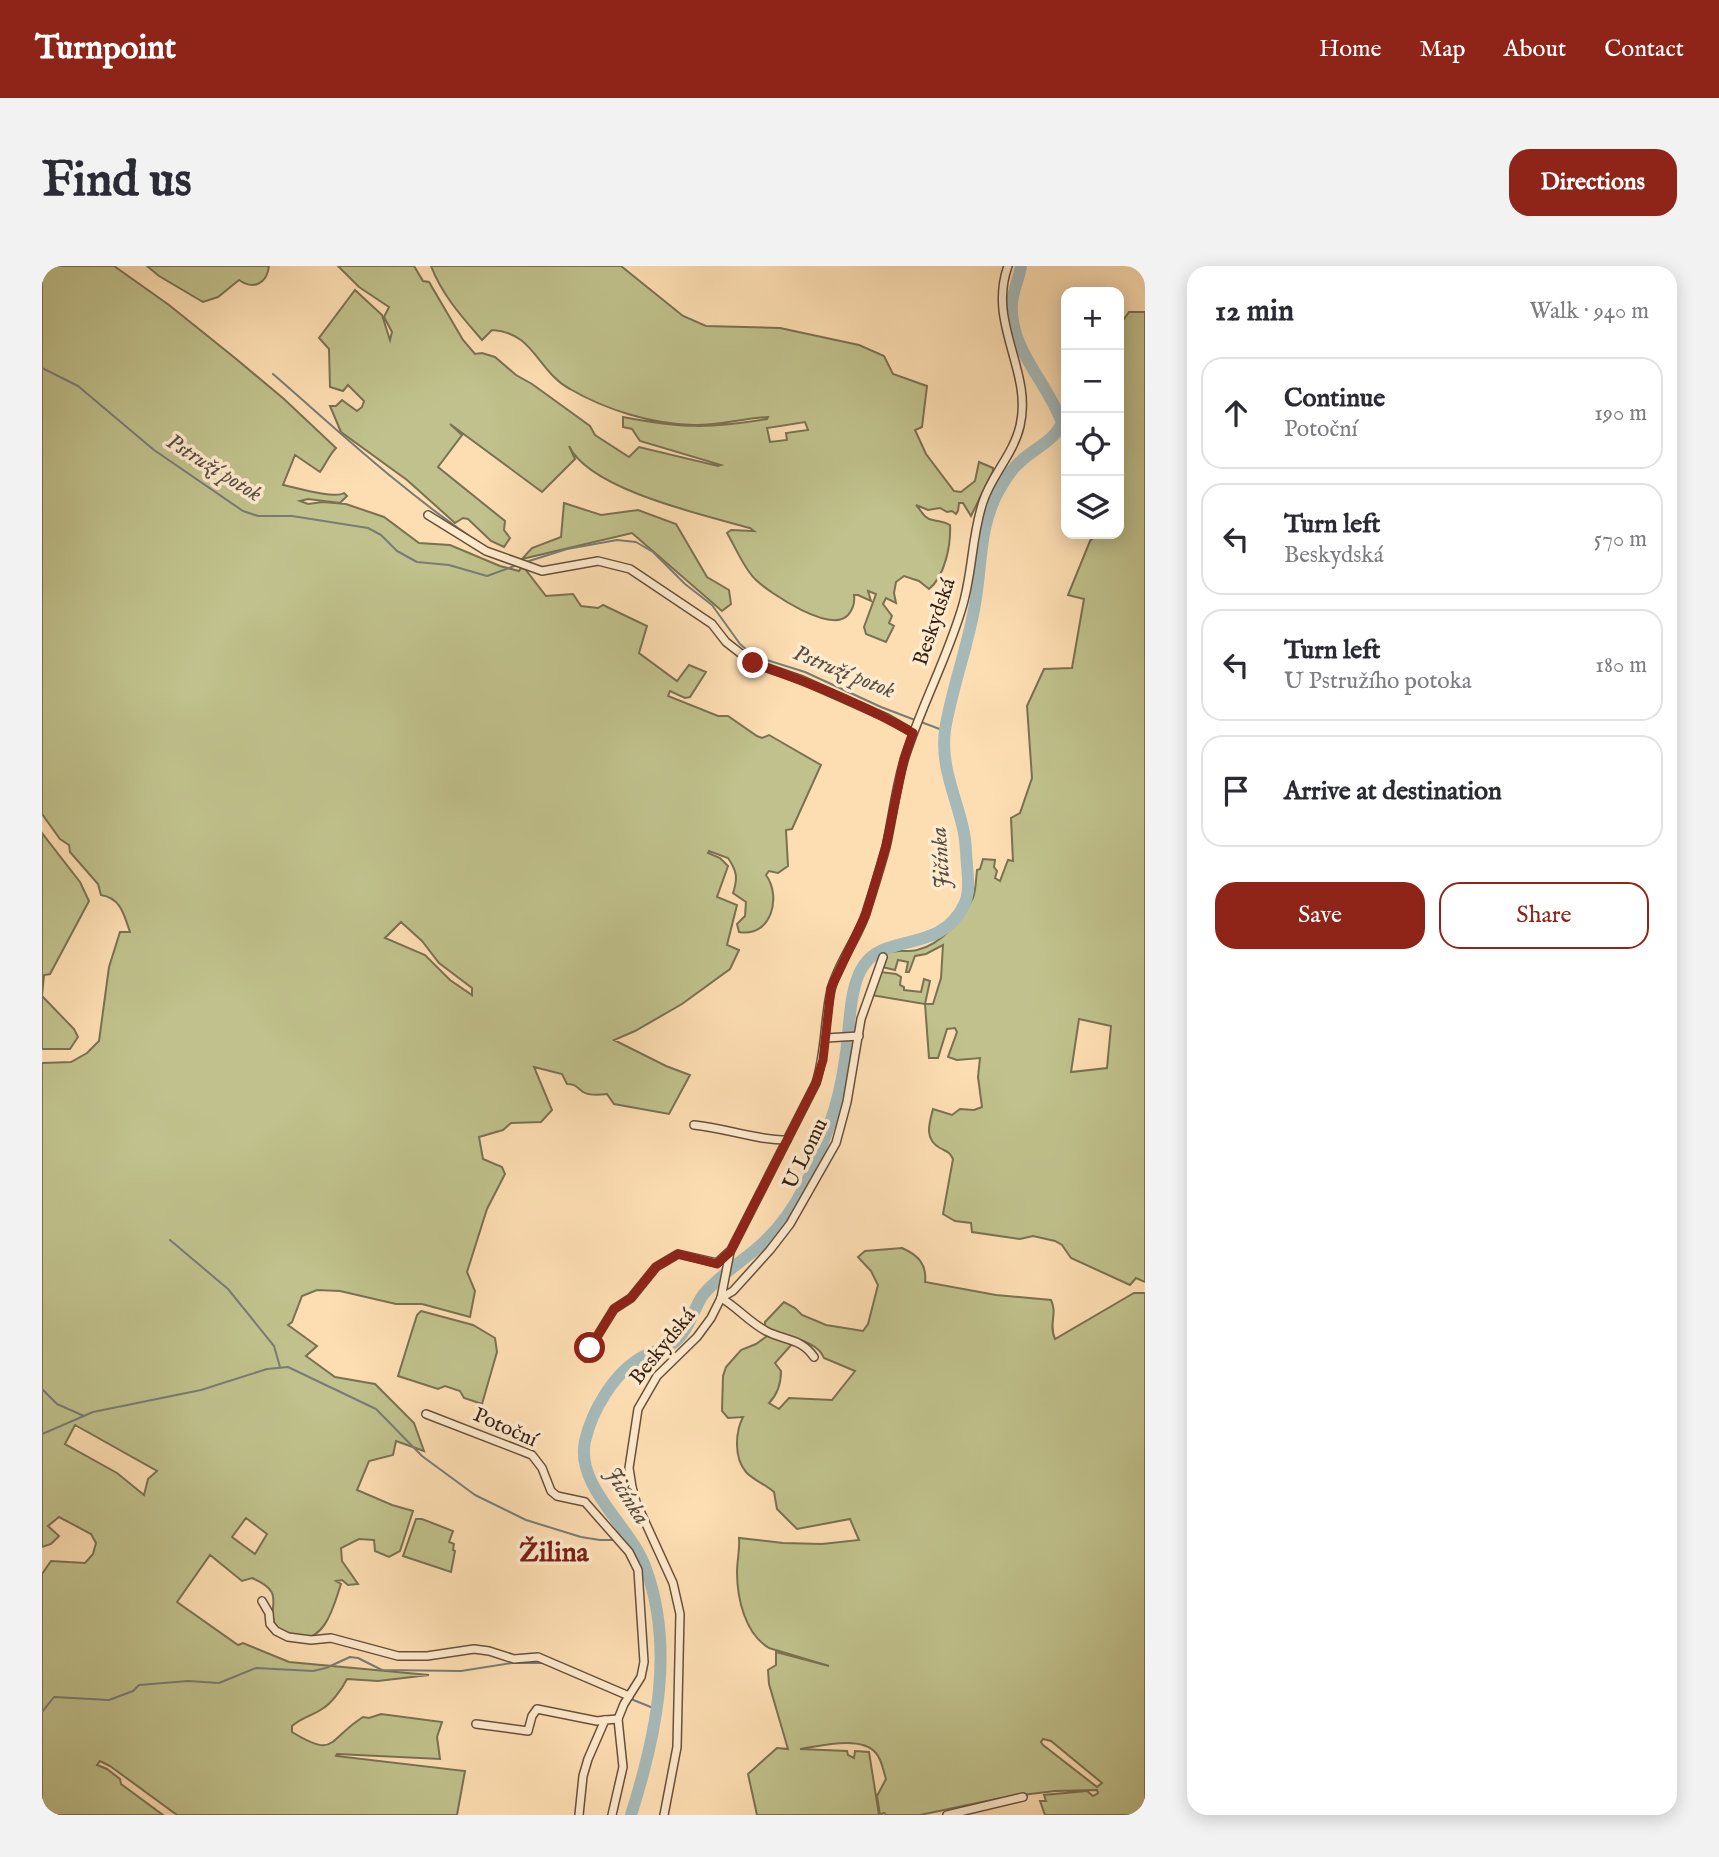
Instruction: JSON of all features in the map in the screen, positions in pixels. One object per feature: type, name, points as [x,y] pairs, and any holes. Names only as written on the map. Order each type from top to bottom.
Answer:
[{"type":"street","name":"Beskydská","points":[[664,1815],[677,1747],[680,1614],[673,1583],[636,1502],[629,1468],[638,1409],[657,1376],[704,1327],[721,1294],[729,1255],[816,1083],[823,1060],[831,988],[866,914],[886,846],[904,759],[962,609],[983,500],[1010,454],[1024,410],[1020,378],[1004,322],[1002,302],[1008,266]]},
{"type":"street","points":[[428,516],[486,551],[542,571],[598,561],[630,569],[712,624],[726,642],[753,663],[802,680],[914,730]]},
{"type":"street","name":"U Lomu","points":[[721,1294],[733,1291],[790,1224],[835,1143],[847,1102],[861,1019],[883,957]]},
{"type":"street","points":[[826,1038],[859,1036]]},
{"type":"street","points":[[694,1125],[720,1127],[758,1139],[787,1140]]},
{"type":"street","points":[[586,1358],[614,1309],[631,1298],[656,1267],[678,1254],[717,1264],[729,1255]]},
{"type":"street","name":"Beskydská","points":[[721,1294],[767,1331],[806,1346],[814,1357]]},
{"type":"street","name":"Potoční","points":[[426,1413],[532,1455],[542,1468],[554,1494],[585,1502],[629,1552],[638,1570],[644,1662],[641,1676],[618,1719]]},
{"type":"street","points":[[262,1601],[269,1613],[270,1624],[276,1631],[288,1637],[311,1640],[331,1637],[398,1656],[427,1656],[474,1649],[514,1659],[538,1657],[629,1696]]},
{"type":"street","points":[[476,1724],[528,1731],[531,1716],[537,1709],[597,1721],[618,1719],[623,1767],[612,1815]]},
{"type":"street","points":[[579,1815],[583,1776],[605,1720]]},
{"type":"street","points":[[947,1815],[1023,1797]]},
{"type":"green space","points":[[42,266],[114,266],[169,305],[284,399],[336,448],[320,472],[295,455],[283,485],[324,494],[344,493],[347,496],[340,503],[308,499],[300,501],[308,504],[346,504],[384,517],[419,543],[450,545],[500,566],[519,571],[521,568],[525,569],[546,596],[573,594],[581,606],[598,608],[603,605],[647,626],[639,653],[677,681],[689,665],[706,672],[690,697],[685,698],[670,691],[668,696],[718,716],[728,716],[757,736],[762,738],[769,735],[821,765],[792,829],[786,830],[788,866],[778,873],[769,871],[766,875],[771,884],[773,904],[766,922],[759,929],[739,932],[737,924],[745,916],[746,902],[733,893],[735,871],[728,858],[709,851],[708,853],[720,858],[728,866],[717,897],[737,905],[727,945],[739,950],[730,969],[682,1004],[614,1040],[690,1075],[669,1114],[614,1104],[607,1094],[586,1093],[567,1084],[562,1074],[534,1067],[552,1110],[541,1122],[511,1123],[503,1130],[479,1137],[483,1159],[502,1167],[505,1174],[487,1209],[467,1272],[475,1291],[470,1317],[422,1304],[396,1304],[340,1291],[317,1290],[302,1296],[292,1322],[288,1325],[317,1346],[306,1356],[335,1377],[375,1384],[414,1423],[424,1451],[396,1441],[393,1455],[369,1461],[357,1490],[413,1511],[400,1551],[389,1557],[375,1551],[374,1540],[359,1539],[341,1548],[342,1561],[358,1584],[348,1585],[342,1580],[336,1581],[341,1584],[332,1611],[322,1628],[308,1638],[295,1637],[277,1630],[270,1589],[252,1578],[242,1581],[210,1555],[177,1602],[238,1645],[243,1643],[289,1662],[429,1675],[378,1681],[347,1679],[329,1704],[292,1726],[292,1732],[306,1740],[324,1745],[336,1739],[363,1717],[381,1714],[442,1722],[437,1737],[440,1759],[336,1756],[465,1771],[457,1815],[177,1815],[100,1761],[97,1765],[107,1769],[120,1779],[121,1784],[163,1815],[42,1815],[42,1574],[51,1561],[85,1563],[93,1554],[96,1543],[91,1534],[59,1517],[48,1526],[59,1536],[51,1544],[42,1547],[42,1063],[71,1062],[87,1053],[99,1041],[109,967],[120,932],[130,932],[117,904],[101,895],[98,884],[42,814]],"holes":[[[401,922],[422,941],[439,963],[472,988],[472,995],[450,980],[425,955],[385,938]],[[75,1425],[157,1471],[148,1479],[144,1495],[117,1473],[65,1444]],[[246,1518],[267,1534],[255,1554],[232,1537]]]},
{"type":"green space","points":[[147,266],[269,266],[259,284],[249,285],[239,280],[218,297],[203,302]]},
{"type":"green space","points":[[338,266],[414,266],[423,281],[429,282],[463,340],[475,354],[495,357],[516,375],[590,426],[595,435],[629,457],[639,447],[721,465],[640,441],[632,429],[623,427],[623,417],[661,423],[695,426],[711,426],[768,417],[712,424],[677,424],[630,415],[599,403],[559,381],[526,345],[506,332],[492,330],[482,340],[447,296],[431,266],[621,266],[683,316],[706,326],[780,328],[859,345],[884,356],[893,374],[927,386],[922,427],[915,430],[926,454],[954,491],[961,492],[975,481],[979,462],[993,468],[993,471],[971,516],[963,503],[959,503],[956,514],[940,508],[928,510],[916,505],[927,518],[950,525],[948,551],[939,576],[929,589],[919,581],[904,576],[896,582],[896,603],[886,598],[883,604],[892,616],[889,623],[894,626],[886,642],[866,634],[864,627],[876,594],[868,591],[871,601],[854,595],[848,615],[840,620],[829,620],[801,610],[756,580],[727,533],[731,530],[754,531],[750,528],[678,508],[623,488],[581,462],[569,446],[575,459],[542,492],[450,424],[462,435],[438,467],[505,521],[504,530],[510,538],[504,547],[491,541],[468,519],[463,518],[455,523],[407,480],[341,432],[330,406],[336,406],[342,400],[357,411],[364,401],[348,385],[343,391],[330,387],[329,349],[319,338],[355,290],[382,315],[390,340],[392,332],[384,317],[389,307],[359,287]],"holes":[[[805,422],[808,430],[786,433],[787,440],[770,442],[767,428]]]},
{"type":"green space","points":[[1129,312],[1145,312],[1145,1282],[1136,1278],[1130,1285],[1071,1258],[1062,1245],[1055,1241],[1033,1236],[1020,1239],[972,1232],[971,1223],[955,1221],[943,1214],[953,1159],[935,1144],[930,1136],[933,1109],[952,1115],[960,1109],[974,1110],[982,1107],[978,1077],[980,1058],[957,1060],[948,1057],[957,1032],[955,1028],[947,1029],[938,1058],[929,1058],[925,1004],[933,1004],[941,978],[943,945],[926,954],[915,956],[909,972],[906,972],[908,962],[898,960],[895,970],[882,967],[884,955],[917,950],[934,943],[957,922],[973,898],[977,870],[980,869],[983,859],[995,860],[995,878],[1000,881],[1008,860],[1013,861],[1011,818],[1020,813],[1032,778],[1027,706],[1044,669],[1072,668],[1084,599],[1068,595],[1090,541],[1124,539],[1124,319]],"holes":[[[1079,1019],[1111,1026],[1107,1068],[1071,1072]]]},
{"type":"green space","points":[[564,503],[601,515],[638,510],[676,524],[707,577],[729,590],[731,604],[722,611],[632,533],[522,559],[532,548],[561,537]]},
{"type":"green space","points":[[42,833],[80,882],[89,901],[50,974],[44,975],[42,996]]},
{"type":"green space","points":[[881,972],[901,977],[900,985],[904,990],[921,992],[924,979],[930,981],[925,1004],[871,995]]},
{"type":"green space","points":[[42,996],[74,1029],[78,1037],[70,1049],[42,1049]]},
{"type":"green space","points":[[902,1248],[908,1251],[923,1265],[925,1282],[996,1295],[1051,1300],[1055,1339],[1134,1293],[1145,1293],[1145,1815],[1045,1815],[1040,1801],[1046,1801],[1044,1795],[1087,1791],[1093,1796],[1098,1793],[1097,1790],[1055,1791],[1006,1797],[920,1815],[880,1815],[877,1796],[886,1779],[881,1762],[869,1748],[851,1743],[800,1749],[847,1751],[848,1755],[854,1758],[855,1751],[869,1752],[879,1815],[757,1815],[748,1774],[777,1748],[788,1749],[769,1684],[768,1670],[776,1665],[776,1652],[829,1666],[769,1648],[754,1634],[748,1625],[739,1593],[739,1538],[822,1544],[859,1540],[850,1519],[797,1529],[777,1509],[774,1492],[746,1472],[739,1460],[737,1445],[738,1430],[743,1417],[728,1418],[722,1411],[723,1376],[726,1367],[741,1350],[767,1336],[793,1343],[775,1363],[781,1371],[780,1380],[777,1392],[769,1403],[779,1409],[789,1398],[832,1400],[855,1371],[824,1358],[807,1342],[765,1327],[765,1322],[784,1302],[802,1315],[826,1325],[863,1331],[868,1324],[878,1285],[871,1271],[858,1257],[865,1251]],"holes":[[[1043,1739],[1051,1741],[1102,1783],[1097,1787],[1041,1742]]]},
{"type":"green space","points":[[421,1311],[473,1325],[495,1338],[497,1352],[482,1404],[464,1398],[460,1391],[445,1386],[438,1389],[398,1376],[417,1315]]},
{"type":"green space","points":[[416,1519],[453,1531],[449,1542],[454,1544],[455,1551],[451,1572],[403,1556]]},
{"type":"waterway","name":"Jičínka","points":[[631,1815],[648,1754],[659,1692],[659,1630],[655,1599],[639,1553],[596,1491],[588,1474],[584,1458],[588,1429],[599,1404],[614,1381],[633,1363],[675,1342],[686,1328],[703,1295],[764,1242],[787,1216],[796,1201],[818,1156],[835,1108],[847,1049],[852,998],[864,965],[874,955],[886,949],[928,937],[941,930],[954,920],[966,900],[968,880],[965,837],[947,770],[944,744],[948,714],[972,620],[984,534],[991,507],[1007,476],[1021,461],[1054,435],[1062,423],[1017,336],[1012,303],[1021,266]]},
{"type":"waterway","name":"Pstruží potok","points":[[42,368],[78,386],[154,450],[243,511],[258,516],[292,516],[368,528],[381,535],[397,551],[417,562],[449,565],[487,576],[517,565]]},
{"type":"waterway","points":[[273,374],[403,487],[486,547]]},
{"type":"waterway","name":"Pstruží potok","points":[[526,562],[567,549],[617,540],[636,542],[653,552],[685,584],[712,605],[740,644],[754,656],[805,672],[915,720]]},
{"type":"waterway","name":"Pstruží potok","points":[[921,722],[945,731]]},
{"type":"waterway","points":[[170,1240],[228,1289],[274,1346],[280,1367]]},
{"type":"waterway","points":[[42,1434],[93,1412],[201,1390],[267,1369],[288,1367],[376,1409],[422,1456],[475,1495],[526,1520],[581,1537],[614,1540]]},
{"type":"waterway","points":[[42,1389],[57,1404],[84,1416]]},
{"type":"waterway","name":"Jičínka","points":[[623,1539],[631,1539]]},
{"type":"waterway","points":[[42,1712],[54,1697],[109,1700],[133,1691],[139,1685],[188,1681],[219,1683],[256,1668],[313,1671],[350,1657],[382,1670],[461,1671],[512,1663],[543,1663],[551,1666]]},
{"type":"waterway","points":[[631,1699],[658,1710]]},
{"type":"district","name":"Žilina","points":[[554,1553]]},
{"type":"route","points":[[590,1348],[614,1309],[631,1298],[656,1267],[678,1254],[717,1264],[730,1252],[816,1083],[823,1060],[831,988],[866,914],[886,846],[904,759],[913,733],[887,718],[802,680],[753,663]]}]
